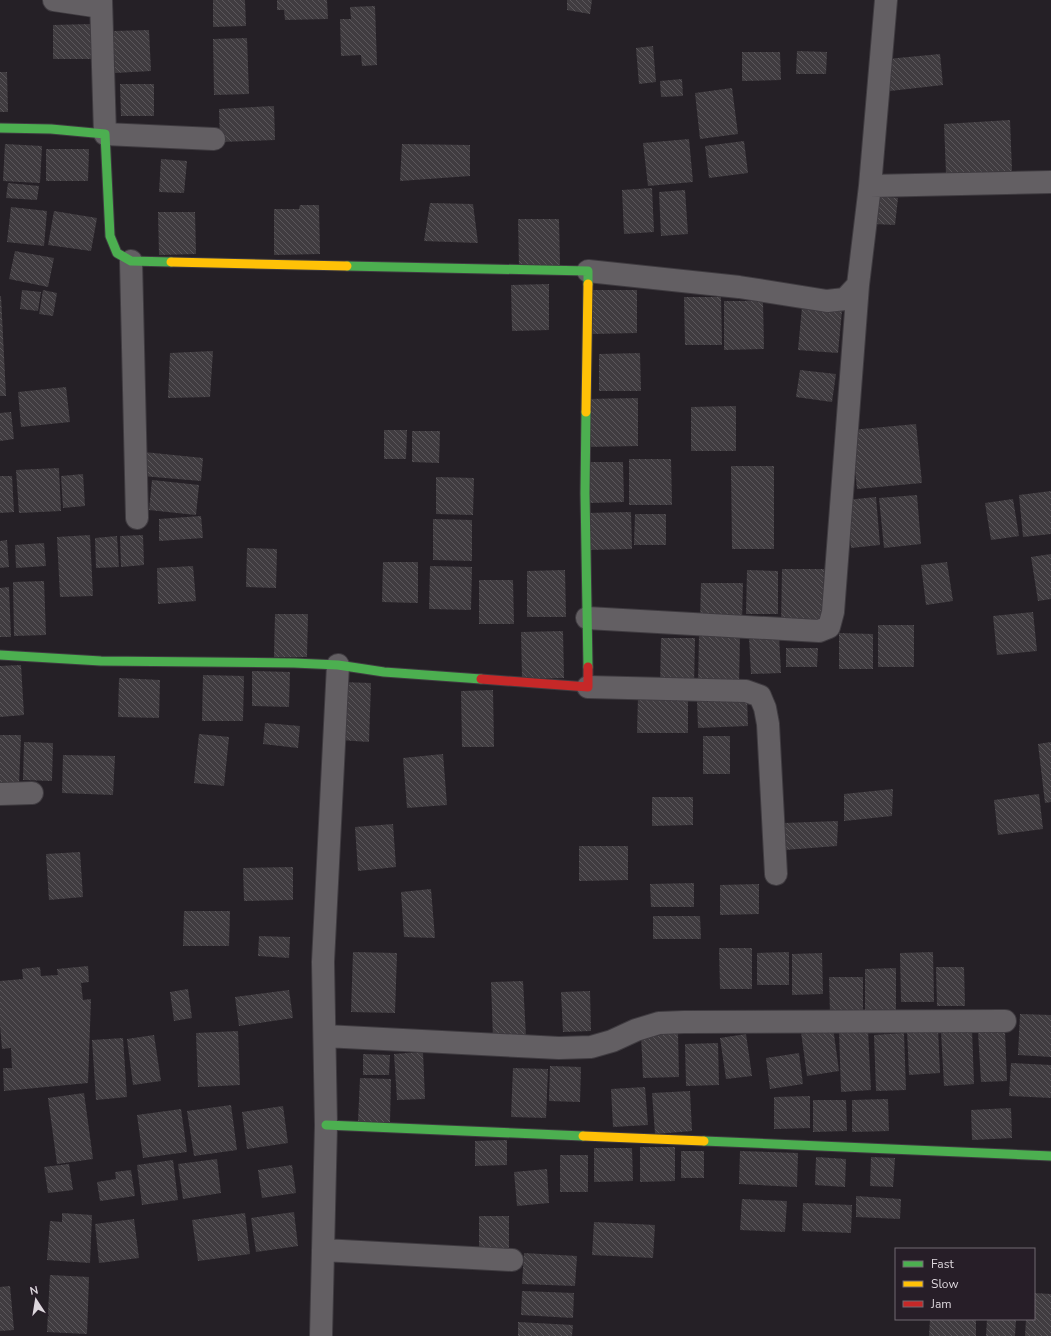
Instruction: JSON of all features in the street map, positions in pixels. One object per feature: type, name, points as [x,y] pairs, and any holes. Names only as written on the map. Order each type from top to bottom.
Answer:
[{"type":"street","points":[[54,0],[101,3],[110,236],[117,253],[131,261],[588,271],[739,287],[827,301],[845,299],[858,285]]},
{"type":"street","points":[[587,618],[819,631],[829,627],[833,612],[858,285],[870,186],[886,0]]},
{"type":"street","points":[[0,128],[51,129],[105,134],[214,139]]},
{"type":"street","points":[[870,186],[1051,182]]},
{"type":"street","points":[[131,261],[137,518]]},
{"type":"street","points":[[588,271],[585,492],[588,687]]},
{"type":"street","points":[[0,655],[101,662],[294,663],[338,665],[384,672],[588,687],[746,691],[760,696],[765,708],[768,724],[776,874]]},
{"type":"street","points":[[321,1336],[326,1125],[323,962],[338,665]]},
{"type":"street","points":[[0,794],[32,793]]},
{"type":"street","points":[[325,1036],[559,1048],[591,1047],[612,1041],[636,1030],[659,1023],[1004,1021]]},
{"type":"street","points":[[326,1125],[1051,1156]]},
{"type":"street","points":[[323,1250],[512,1260]]},
{"type":"building","points":[[213,0],[245,0],[246,26],[213,27]]},
{"type":"building","points":[[277,0],[327,0],[328,19],[285,20],[284,10],[277,10]]},
{"type":"building","points":[[567,0],[592,0],[590,14],[567,10]]},
{"type":"building","points":[[375,6],[377,65],[362,66],[361,55],[341,56],[340,19],[351,19],[350,7]]},
{"type":"building","points":[[91,24],[92,59],[53,59],[53,25]]},
{"type":"building","points":[[149,30],[151,71],[115,73],[113,31]]},
{"type":"building","points":[[247,38],[249,94],[214,95],[213,39]]},
{"type":"building","points":[[653,46],[656,82],[639,84],[636,48]]},
{"type":"building","points":[[797,51],[827,52],[826,74],[796,74]]},
{"type":"building","points":[[742,52],[780,52],[781,80],[742,81]]},
{"type":"building","points":[[940,54],[943,85],[890,91],[887,59]]},
{"type":"building","points":[[0,72],[7,72],[8,112],[0,112]]},
{"type":"building","points":[[682,79],[683,96],[661,97],[660,81]]},
{"type":"building","points":[[120,84],[154,84],[154,116],[121,116]]},
{"type":"building","points":[[732,88],[738,134],[700,139],[695,93]]},
{"type":"building","points":[[274,106],[275,140],[220,142],[219,109]]},
{"type":"building","points":[[1010,120],[1012,171],[946,174],[944,124]]},
{"type":"building","points":[[689,139],[693,182],[648,186],[643,143]]},
{"type":"building","points":[[744,141],[748,173],[709,178],[705,146]]},
{"type":"building","points":[[5,144],[42,146],[40,183],[3,181]]},
{"type":"building","points":[[402,144],[470,145],[470,176],[400,181]]},
{"type":"building","points":[[46,149],[89,149],[88,181],[46,181]]},
{"type":"building","points":[[161,159],[187,161],[184,193],[159,192]]},
{"type":"building","points":[[8,183],[39,186],[37,200],[6,198]]},
{"type":"building","points":[[652,188],[654,232],[624,234],[622,190]]},
{"type":"building","points":[[685,190],[688,234],[661,236],[659,192]]},
{"type":"building","points":[[877,196],[898,198],[895,225],[874,224]]},
{"type":"building","points":[[430,203],[473,204],[478,243],[424,241]]},
{"type":"building","points":[[300,205],[319,205],[320,254],[274,255],[274,209],[299,209]]},
{"type":"building","points":[[11,207],[47,211],[44,246],[7,242]]},
{"type":"building","points":[[54,211],[97,218],[91,251],[48,245]]},
{"type":"building","points":[[158,212],[195,212],[196,254],[159,255]]},
{"type":"building","points":[[518,219],[559,219],[560,265],[519,266]]},
{"type":"building","points":[[15,251],[54,258],[48,287],[9,279]]},
{"type":"building","points":[[549,284],[549,330],[512,331],[511,285]]},
{"type":"building","points":[[22,290],[41,292],[38,311],[20,309]]},
{"type":"building","points":[[43,290],[57,293],[53,316],[39,314]]},
{"type":"building","points":[[591,290],[637,290],[637,333],[592,334]]},
{"type":"building","points":[[1,296],[6,396],[0,396]]},
{"type":"building","points":[[684,297],[721,297],[722,345],[685,345]]},
{"type":"building","points":[[724,301],[763,301],[764,349],[724,350]]},
{"type":"building","points":[[802,307],[842,311],[838,353],[798,350]]},
{"type":"building","points":[[213,351],[210,397],[168,398],[170,353]]},
{"type":"building","points":[[640,353],[641,391],[599,391],[599,354]]},
{"type":"building","points":[[800,370],[836,374],[832,402],[796,397]]},
{"type":"building","points":[[66,387],[70,422],[21,427],[18,392]]},
{"type":"building","points":[[638,398],[638,446],[587,447],[587,399]]},
{"type":"building","points":[[736,406],[736,451],[691,451],[691,407]]},
{"type":"building","points":[[11,412],[14,439],[0,441],[0,413]]},
{"type":"building","points":[[916,424],[922,483],[857,489],[851,430]]},
{"type":"building","points":[[384,430],[407,430],[406,459],[384,459]]},
{"type":"building","points":[[412,431],[440,431],[439,463],[412,462]]},
{"type":"building","points":[[144,452],[203,458],[201,481],[142,476]]},
{"type":"building","points":[[629,459],[671,459],[672,505],[629,505]]},
{"type":"building","points":[[589,462],[623,462],[624,502],[590,503]]},
{"type":"building","points":[[731,466],[774,466],[774,549],[732,549]]},
{"type":"building","points":[[59,468],[61,511],[19,513],[16,470]]},
{"type":"building","points":[[83,474],[85,506],[63,508],[61,476]]},
{"type":"building","points":[[0,476],[12,476],[14,512],[0,513]]},
{"type":"building","points":[[436,477],[474,478],[473,515],[436,514]]},
{"type":"building","points":[[152,480],[199,485],[196,515],[149,510]]},
{"type":"building","points":[[1051,491],[1051,534],[1023,537],[1019,495]]},
{"type":"building","points":[[917,495],[921,544],[884,548],[879,498]]},
{"type":"building","points":[[876,497],[880,545],[851,548],[846,500]]},
{"type":"building","points":[[1013,499],[1019,536],[991,540],[985,503]]},
{"type":"building","points":[[631,512],[632,549],[587,550],[586,513]]},
{"type":"building","points":[[635,514],[666,514],[666,545],[634,545]]},
{"type":"building","points":[[201,516],[203,538],[159,541],[159,519]]},
{"type":"building","points":[[433,519],[472,520],[472,561],[433,560]]},
{"type":"building","points":[[90,535],[93,596],[60,597],[57,537]]},
{"type":"building","points":[[143,535],[144,565],[121,567],[120,536]]},
{"type":"building","points":[[117,536],[119,567],[96,568],[95,538]]},
{"type":"building","points":[[7,540],[9,567],[0,568],[0,541]]},
{"type":"building","points":[[44,543],[46,566],[16,568],[15,545]]},
{"type":"building","points":[[247,548],[277,549],[276,588],[246,587]]},
{"type":"building","points":[[1051,554],[1051,599],[1038,601],[1031,557]]},
{"type":"building","points":[[383,562],[418,562],[418,603],[382,602]]},
{"type":"building","points":[[947,562],[953,601],[926,605],[921,565]]},
{"type":"building","points":[[193,566],[196,601],[158,604],[157,568]]},
{"type":"building","points":[[430,566],[472,567],[471,610],[429,609]]},
{"type":"building","points":[[782,569],[824,569],[823,626],[781,626]]},
{"type":"building","points":[[565,570],[566,617],[527,617],[527,571]]},
{"type":"building","points":[[747,570],[778,571],[778,614],[746,614]]},
{"type":"building","points":[[479,580],[513,580],[514,624],[479,624]]},
{"type":"building","points":[[44,581],[46,635],[14,636],[13,582]]},
{"type":"building","points":[[701,583],[743,583],[742,622],[700,621]]},
{"type":"building","points":[[9,587],[11,637],[0,637],[0,588]]},
{"type":"building","points":[[1033,612],[1037,651],[997,655],[993,616]]},
{"type":"building","points":[[275,614],[308,614],[307,657],[274,657]]},
{"type":"building","points":[[878,625],[914,625],[914,667],[878,667]]},
{"type":"building","points":[[563,631],[564,678],[522,679],[521,632]]},
{"type":"building","points":[[839,633],[873,634],[873,669],[839,669]]},
{"type":"building","points":[[699,635],[740,636],[739,685],[698,685]]},
{"type":"building","points":[[779,636],[781,673],[751,674],[749,637]]},
{"type":"building","points":[[661,638],[695,638],[694,686],[660,686]]},
{"type":"building","points":[[786,648],[818,648],[817,667],[786,667]]},
{"type":"building","points":[[21,665],[24,715],[0,717],[0,666]]},
{"type":"building","points":[[252,671],[290,672],[289,707],[252,706]]},
{"type":"building","points":[[203,675],[244,676],[243,721],[202,721]]},
{"type":"building","points":[[119,678],[160,680],[159,718],[118,717]]},
{"type":"building","points":[[341,682],[371,683],[369,742],[340,740]]},
{"type":"building","points":[[493,690],[494,747],[462,747],[461,691]]},
{"type":"building","points":[[688,696],[688,733],[637,733],[638,697]]},
{"type":"building","points":[[747,698],[748,726],[698,728],[697,700]]},
{"type":"building","points":[[265,723],[300,726],[298,748],[263,744]]},
{"type":"building","points":[[199,734],[229,737],[224,786],[194,783]]},
{"type":"building","points":[[0,735],[21,735],[19,786],[0,786]]},
{"type":"building","points":[[703,736],[730,736],[730,774],[703,774]]},
{"type":"building","points":[[24,742],[53,743],[52,781],[23,780]]},
{"type":"building","points":[[1051,742],[1051,802],[1045,803],[1038,744]]},
{"type":"building","points":[[443,754],[447,805],[407,808],[403,758]]},
{"type":"building","points":[[63,755],[115,756],[113,795],[62,793]]},
{"type":"building","points":[[893,789],[892,816],[844,821],[844,794]]},
{"type":"building","points":[[1039,794],[1043,829],[998,835],[994,800]]},
{"type":"building","points":[[652,797],[693,797],[693,825],[652,826]]},
{"type":"building","points":[[838,821],[837,846],[785,850],[784,823]]},
{"type":"building","points":[[393,824],[396,867],[358,871],[355,827]]},
{"type":"building","points":[[579,846],[628,846],[628,880],[579,881]]},
{"type":"building","points":[[80,852],[83,897],[49,900],[46,854]]},
{"type":"building","points":[[293,867],[293,900],[244,901],[243,868]]},
{"type":"building","points":[[694,883],[694,907],[651,907],[650,884]]},
{"type":"building","points":[[759,884],[759,914],[720,915],[720,885]]},
{"type":"building","points":[[431,889],[435,938],[404,937],[401,892]]},
{"type":"building","points":[[184,911],[230,911],[229,946],[183,946]]},
{"type":"building","points":[[653,916],[700,916],[701,939],[653,939]]},
{"type":"building","points":[[259,936],[290,937],[289,958],[258,956]]},
{"type":"building","points":[[719,948],[752,948],[752,989],[720,989]]},
{"type":"building","points":[[353,952],[397,953],[395,1013],[351,1012]]},
{"type":"building","points":[[789,952],[789,985],[757,985],[757,953]]},
{"type":"building","points":[[933,952],[934,1002],[901,1002],[900,953]]},
{"type":"building","points":[[822,953],[823,994],[792,995],[792,954]]},
{"type":"building","points":[[88,966],[89,982],[81,983],[83,1000],[91,999],[88,1083],[4,1091],[3,1068],[12,1068],[11,1048],[2,1049],[0,1025],[0,981],[23,979],[22,969],[40,967],[41,976],[58,975],[57,969]]},
{"type":"building","points":[[936,967],[964,967],[965,1006],[937,1006]]},
{"type":"building","points":[[896,968],[896,1011],[865,1012],[865,969]]},
{"type":"building","points":[[829,977],[863,977],[863,1014],[830,1014]]},
{"type":"building","points":[[523,981],[526,1037],[493,1039],[491,982]]},
{"type":"building","points":[[188,989],[192,1018],[174,1021],[170,992]]},
{"type":"building","points":[[289,990],[293,1018],[239,1026],[235,997]]},
{"type":"building","points":[[590,991],[591,1031],[563,1032],[561,992]]},
{"type":"building","points":[[1020,1014],[1051,1015],[1051,1057],[1018,1055]]},
{"type":"building","points":[[833,1027],[839,1071],[807,1076],[801,1032]]},
{"type":"building","points":[[938,1029],[940,1073],[909,1075],[907,1030]]},
{"type":"building","points":[[972,1029],[974,1084],[944,1086],[941,1031]]},
{"type":"building","points":[[868,1030],[871,1090],[841,1092],[839,1031]]},
{"type":"building","points":[[238,1031],[240,1085],[198,1087],[196,1033]]},
{"type":"building","points":[[1005,1031],[1007,1081],[981,1082],[978,1032]]},
{"type":"building","points":[[678,1033],[679,1077],[643,1078],[641,1034]]},
{"type":"building","points":[[904,1033],[906,1090],[876,1091],[874,1035]]},
{"type":"building","points":[[746,1034],[752,1076],[726,1079],[720,1038]]},
{"type":"building","points":[[154,1035],[161,1081],[133,1085],[127,1039]]},
{"type":"building","points":[[123,1038],[127,1097],[96,1100],[92,1040]]},
{"type":"building","points":[[718,1043],[719,1085],[686,1086],[685,1044]]},
{"type":"building","points":[[423,1052],[425,1099],[397,1100],[394,1054]]},
{"type":"building","points":[[799,1053],[803,1084],[770,1089],[766,1058]]},
{"type":"building","points":[[363,1054],[390,1055],[389,1075],[363,1075]]},
{"type":"building","points":[[1011,1063],[1051,1065],[1051,1098],[1009,1096]]},
{"type":"building","points":[[550,1066],[581,1067],[580,1102],[549,1101]]},
{"type":"building","points":[[513,1068],[548,1069],[546,1118],[511,1117]]},
{"type":"building","points":[[360,1078],[391,1079],[390,1122],[358,1122]]},
{"type":"building","points":[[645,1087],[648,1125],[613,1127],[611,1089]]},
{"type":"building","points":[[690,1091],[692,1131],[655,1134],[652,1093]]},
{"type":"building","points":[[84,1093],[93,1159],[57,1164],[48,1098]]},
{"type":"building","points":[[810,1096],[810,1128],[774,1129],[774,1097]]},
{"type":"building","points":[[888,1099],[889,1131],[852,1132],[852,1100]]},
{"type":"building","points":[[813,1100],[846,1100],[847,1131],[813,1132]]},
{"type":"building","points":[[231,1105],[237,1150],[194,1156],[187,1111]]},
{"type":"building","points":[[283,1106],[288,1143],[247,1149],[242,1112]]},
{"type":"building","points":[[1011,1108],[1012,1138],[972,1140],[971,1110]]},
{"type":"building","points":[[181,1109],[187,1152],[143,1158],[137,1115]]},
{"type":"building","points":[[507,1140],[507,1165],[475,1166],[475,1141]]},
{"type":"building","points":[[640,1147],[675,1147],[675,1181],[640,1182]]},
{"type":"building","points":[[594,1148],[632,1148],[633,1181],[594,1182]]},
{"type":"building","points":[[681,1151],[704,1151],[704,1178],[681,1178]]},
{"type":"building","points":[[740,1151],[798,1153],[797,1187],[739,1184]]},
{"type":"building","points":[[560,1155],[588,1155],[588,1192],[560,1192]]},
{"type":"building","points":[[816,1157],[846,1159],[845,1187],[815,1185]]},
{"type":"building","points":[[871,1157],[895,1158],[893,1187],[870,1186]]},
{"type":"building","points":[[217,1159],[221,1193],[183,1199],[178,1164]]},
{"type":"building","points":[[173,1160],[178,1200],[142,1205],[137,1165]]},
{"type":"building","points":[[69,1164],[73,1190],[48,1193],[44,1167]]},
{"type":"building","points":[[292,1165],[296,1193],[262,1198],[258,1170]]},
{"type":"building","points":[[547,1169],[549,1203],[517,1206],[514,1172]]},
{"type":"building","points":[[131,1170],[135,1196],[100,1201],[97,1182],[116,1179],[115,1172]]},
{"type":"building","points":[[856,1196],[901,1199],[900,1219],[856,1217]]},
{"type":"building","points":[[742,1199],[787,1201],[785,1232],[740,1230]]},
{"type":"building","points":[[803,1203],[852,1205],[851,1233],[802,1231]]},
{"type":"building","points":[[294,1212],[298,1246],[256,1252],[251,1218]]},
{"type":"building","points":[[62,1213],[92,1215],[90,1263],[47,1260],[50,1221],[62,1222]]},
{"type":"building","points":[[245,1213],[250,1254],[198,1261],[192,1220]]},
{"type":"building","points":[[479,1216],[509,1216],[509,1252],[479,1253]]},
{"type":"building","points":[[134,1219],[139,1258],[99,1263],[95,1224]]},
{"type":"building","points":[[594,1222],[655,1225],[653,1258],[592,1255]]},
{"type":"building","points":[[524,1253],[577,1256],[575,1286],[522,1284]]},
{"type":"building","points":[[50,1275],[89,1277],[87,1334],[47,1332]]},
{"type":"building","points":[[10,1286],[14,1330],[0,1331],[0,1287]]},
{"type":"building","points":[[522,1291],[574,1293],[573,1318],[521,1315]]},
{"type":"building","points":[[1035,1293],[1051,1294],[1051,1336],[1025,1336],[1026,1320],[1035,1320]]},
{"type":"building","points":[[930,1320],[976,1320],[976,1336],[929,1336]]},
{"type":"building","points":[[987,1320],[1016,1320],[1015,1336],[986,1336]]},
{"type":"building","points":[[518,1322],[573,1325],[572,1336],[518,1336]]},
{"type":"traffic: fast","points":[[0,128],[51,129],[105,134],[110,236],[117,253],[131,261],[171,262]]},
{"type":"traffic: fast","points":[[347,266],[588,271],[588,284]]},
{"type":"traffic: fast","points":[[586,412],[585,493],[588,667]]},
{"type":"traffic: fast","points":[[0,655],[101,661],[294,663],[338,665],[384,672],[481,679]]},
{"type":"traffic: fast","points":[[326,1125],[583,1136]]},
{"type":"traffic: fast","points":[[704,1141],[1051,1156]]},
{"type":"traffic: slow","points":[[171,262],[347,266]]},
{"type":"traffic: slow","points":[[586,412],[588,284]]},
{"type":"traffic: slow","points":[[583,1136],[704,1141]]},
{"type":"traffic: jam","points":[[481,679],[588,687],[588,667]]}]
